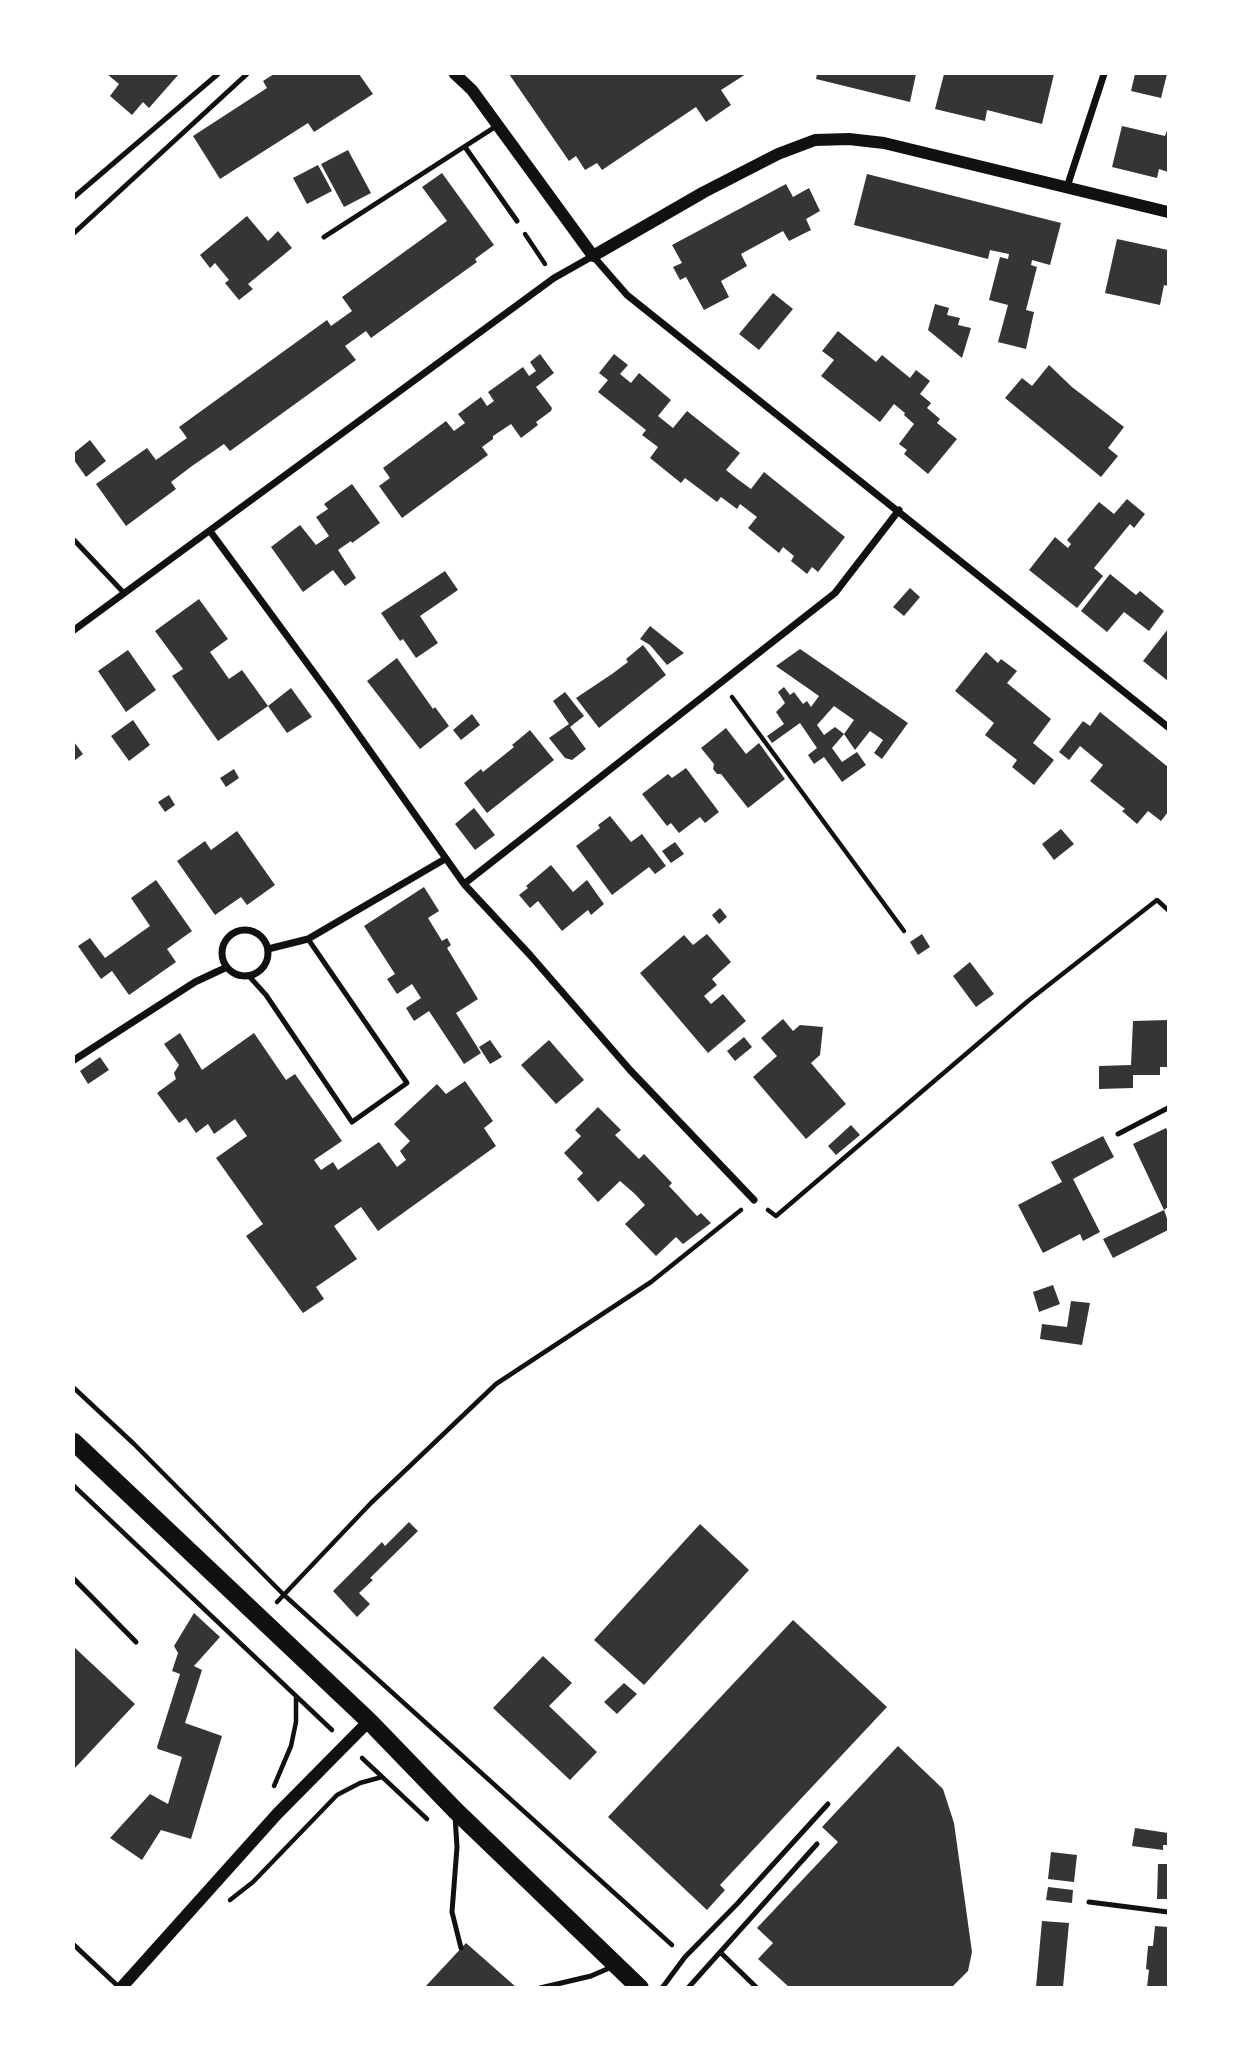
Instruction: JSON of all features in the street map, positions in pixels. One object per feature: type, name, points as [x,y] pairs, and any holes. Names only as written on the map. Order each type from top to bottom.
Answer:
[{"type":"main road","points":[[74,1442],[369,1721],[455,1810],[640,1987]]},
{"type":"street","points":[[455,74],[472,90],[593,256],[627,295],[1168,727]]},
{"type":"street","points":[[1067,187],[1104,74]]},
{"type":"street","points":[[74,630],[554,278],[778,153],[815,140],[849,139],[884,143],[1168,212]]},
{"type":"street","points":[[464,884],[835,593],[899,510]]},
{"type":"street","points":[[209,531],[334,700],[464,884],[630,1070],[754,1200]]},
{"type":"street","points":[[268,949],[308,939],[445,859]]},
{"type":"street","points":[[247,930],[261,936],[268,949],[268,956],[261,970],[248,975],[240,975],[227,967],[222,953],[224,945],[233,933],[247,930]]},
{"type":"street","points":[[74,1060],[195,982],[227,967]]},
{"type":"street","points":[[120,1987],[260,1833],[369,1721]]},
{"type":"lane","points":[[74,197],[218,74]]},
{"type":"lane","points":[[74,233],[247,74]]},
{"type":"lane","points":[[324,237],[498,125]]},
{"type":"lane","points":[[464,147],[517,221]]},
{"type":"lane","points":[[74,540],[124,593]]},
{"type":"lane","points":[[248,975],[266,995],[352,1122],[407,1083],[308,939]]},
{"type":"lane","points":[[1118,1134],[1168,1108]]},
{"type":"lane","points":[[74,1579],[136,1642]]},
{"type":"lane","points":[[662,1987],[685,1957],[828,1804]]},
{"type":"lane","points":[[455,1810],[457,1847],[452,1912],[461,1948]]},
{"type":"lane","points":[[688,1987],[817,1844]]},
{"type":"lane","points":[[1089,1902],[1168,1912]]},
{"type":"lane","points":[[74,1945],[120,1987]]},
{"type":"lane","points":[[720,1952],[757,1987]]},
{"type":"lane","points":[[540,1987],[591,1976],[616,1965]]},
{"type":"path","points":[[517,221],[554,278]]},
{"type":"path","points":[[722,682],[904,931]]},
{"type":"path","points":[[262,1620],[371,1503],[496,1384],[650,1282],[754,1200],[776,1216],[1028,1001],[1157,900],[1168,910]]},
{"type":"path","points":[[74,1388],[284,1594],[685,1957]]},
{"type":"path","points":[[260,1833],[278,1772],[291,1746],[296,1722],[296,1696]]},
{"type":"path","points":[[220,1906],[253,1882],[337,1795],[360,1783],[382,1777]]},
{"type":"building","points":[[107,74],[179,74],[149,108],[143,102],[132,115],[110,96],[119,84]]},
{"type":"building","points":[[274,74],[359,74],[373,94],[314,132],[308,123],[220,179],[193,136],[267,88],[263,81]]},
{"type":"building","points":[[509,74],[746,74],[721,90],[731,105],[706,122],[696,107],[602,170],[597,163],[585,170],[576,156],[569,161]]},
{"type":"building","points":[[817,74],[916,74],[910,102],[816,79]]},
{"type":"building","points":[[944,74],[1054,74],[1042,124],[987,110],[985,121],[935,109]]},
{"type":"building","points":[[1135,74],[1167,74],[1161,98],[1131,91]]},
{"type":"building","points":[[1122,126],[1165,136],[1168,128],[1168,172],[1159,169],[1157,178],[1112,167]]},
{"type":"building","points":[[348,150],[371,193],[344,207],[321,164]]},
{"type":"building","points":[[318,165],[332,191],[307,204],[293,178]]},
{"type":"building","points":[[442,173],[494,245],[475,259],[477,262],[371,338],[366,331],[345,346],[356,360],[230,451],[224,444],[192,466],[171,482],[176,489],[126,526],[96,484],[147,448],[156,460],[187,438],[179,427],[327,320],[331,326],[352,311],[342,297],[447,221],[422,187]]},
{"type":"building","points":[[867,174],[1061,223],[1050,265],[1032,260],[1031,265],[1037,267],[1026,310],[1034,312],[1026,349],[998,342],[1008,305],[989,300],[1000,257],[1008,259],[1009,254],[990,250],[988,259],[854,225]]},
{"type":"building","points":[[786,184],[793,197],[809,188],[820,211],[806,219],[811,230],[789,241],[783,231],[741,254],[747,266],[721,281],[729,297],[704,310],[686,277],[680,280],[673,267],[682,263],[672,245]]},
{"type":"building","points":[[247,216],[268,241],[278,231],[292,248],[248,284],[253,289],[239,300],[225,283],[229,280],[215,263],[210,268],[200,255]]},
{"type":"building","points":[[1117,239],[1168,250],[1168,286],[1164,285],[1160,305],[1105,293]]},
{"type":"building","points":[[773,293],[793,309],[759,350],[739,334]]},
{"type":"building","points":[[935,304],[949,308],[947,315],[960,318],[958,325],[971,328],[962,358],[928,330]]},
{"type":"building","points":[[838,331],[876,362],[882,355],[910,378],[916,370],[930,381],[920,394],[931,403],[927,408],[940,419],[937,423],[957,439],[928,474],[904,454],[907,450],[899,444],[914,424],[905,413],[894,404],[880,422],[821,376],[834,360],[822,351]]},
{"type":"building","points":[[540,354],[554,373],[536,387],[552,408],[551,411],[521,438],[511,424],[493,436],[493,439],[482,447],[488,455],[402,518],[379,486],[390,478],[383,468],[446,421],[454,431],[465,423],[458,414],[481,397],[487,406],[494,401],[488,392],[523,367],[529,376],[536,371],[530,362]]},
{"type":"building","points":[[614,354],[628,365],[620,374],[631,383],[639,373],[671,400],[658,416],[673,428],[687,411],[740,453],[726,470],[736,478],[751,489],[764,472],[845,537],[818,572],[812,567],[807,574],[791,561],[794,556],[783,547],[779,553],[748,528],[757,517],[740,504],[737,509],[721,497],[717,502],[685,478],[681,483],[650,458],[658,447],[642,435],[646,430],[598,392],[608,380],[599,373]]},
{"type":"building","points":[[1049,365],[1072,387],[1124,427],[1108,448],[1118,456],[1101,477],[1005,398],[1022,378],[1032,386]]},
{"type":"building","points":[[90,440],[106,461],[86,477],[74,460],[74,453]]},
{"type":"building","points":[[352,484],[380,523],[338,550],[356,578],[345,586],[333,570],[303,592],[271,547],[300,525],[316,545],[329,536],[316,517],[328,509],[324,504]]},
{"type":"building","points":[[1127,499],[1145,514],[1134,528],[1130,524],[1094,568],[1103,576],[1077,608],[1029,570],[1055,537],[1068,548],[1071,544],[1067,540],[1099,502],[1114,514]]},
{"type":"building","points":[[445,571],[458,590],[420,616],[438,643],[416,658],[403,639],[400,641],[381,613]]},
{"type":"building","points":[[1110,574],[1136,595],[1140,591],[1164,611],[1149,631],[1124,612],[1107,632],[1081,611]]},
{"type":"building","points":[[910,588],[920,597],[904,616],[893,607]]},
{"type":"building","points":[[199,599],[228,639],[210,652],[229,679],[242,670],[268,706],[218,741],[172,676],[183,669],[155,631]]},
{"type":"building","points":[[650,626],[684,653],[667,665],[650,645],[640,639]]},
{"type":"building","points":[[1168,629],[1168,681],[1143,661]]},
{"type":"building","points":[[643,645],[666,675],[599,728],[576,698],[628,662],[626,659]]},
{"type":"building","points":[[800,649],[908,723],[882,759],[874,753],[883,740],[870,731],[855,750],[844,734],[832,748],[842,762],[857,752],[866,765],[842,782],[824,757],[814,764],[808,755],[817,748],[800,723],[772,743],[767,736],[784,724],[776,712],[785,703],[778,692],[784,687],[790,695],[794,692],[803,704],[807,701],[811,707],[819,696],[776,666]],"holes":[[[834,706],[854,720],[844,734],[835,727],[824,735],[817,725]]]},
{"type":"building","points":[[128,650],[156,690],[126,712],[98,671]]},
{"type":"building","points":[[986,652],[998,663],[1001,659],[1017,671],[1007,683],[1051,719],[1033,743],[1054,760],[1034,785],[1012,767],[1017,760],[985,735],[994,723],[955,691]]},
{"type":"building","points":[[397,658],[433,709],[435,707],[449,726],[420,749],[367,681]]},
{"type":"building","points":[[291,688],[312,717],[287,733],[268,706]]},
{"type":"building","points":[[565,692],[584,716],[570,727],[586,749],[572,760],[565,758],[549,738],[569,724],[553,701]]},
{"type":"building","points":[[1100,712],[1168,767],[1168,812],[1161,821],[1148,811],[1137,824],[1122,811],[1125,809],[1090,781],[1103,765],[1080,746],[1069,760],[1059,752],[1083,721],[1090,726]]},
{"type":"building","points":[[472,714],[480,725],[461,740],[453,730]]},
{"type":"building","points":[[133,720],[150,745],[129,761],[111,736]]},
{"type":"building","points":[[726,728],[746,754],[759,743],[785,779],[748,808],[721,774],[717,774],[713,769],[714,764],[701,748]]},
{"type":"building","points":[[530,730],[554,760],[487,813],[464,783],[481,769],[483,772]]},
{"type":"building","points":[[74,742],[83,754],[74,761]]},
{"type":"building","points":[[686,768],[719,812],[705,823],[700,817],[679,833],[671,823],[667,826],[642,794],[668,774],[672,778]]},
{"type":"building","points":[[234,769],[239,778],[226,787],[220,778]]},
{"type":"building","points":[[169,795],[175,805],[165,812],[158,802]]},
{"type":"building","points":[[474,808],[495,835],[475,850],[455,824]]},
{"type":"building","points":[[610,816],[631,842],[642,834],[666,866],[655,874],[649,867],[612,895],[576,846],[600,828],[598,825]]},
{"type":"building","points":[[1061,829],[1074,844],[1054,860],[1042,844]]},
{"type":"building","points":[[237,831],[275,885],[247,905],[241,897],[215,915],[177,861],[205,841],[211,850]]},
{"type":"building","points":[[675,842],[684,854],[671,863],[662,851]]},
{"type":"building","points":[[551,865],[573,892],[587,880],[604,904],[591,915],[588,910],[562,931],[538,901],[530,908],[519,895]]},
{"type":"building","points":[[156,880],[192,931],[167,949],[176,962],[129,995],[112,971],[101,979],[78,946],[90,938],[105,958],[150,926],[131,898]]},
{"type":"building","points":[[424,887],[439,911],[428,918],[442,941],[447,938],[451,945],[447,948],[478,999],[456,1013],[481,1053],[464,1064],[429,1011],[414,1021],[406,1008],[421,998],[412,984],[397,994],[387,979],[395,974],[364,926]]},
{"type":"building","points":[[720,908],[727,917],[719,924],[712,915]]},
{"type":"building","points":[[707,934],[731,962],[712,979],[717,985],[704,996],[711,1004],[723,994],[746,1021],[708,1053],[640,973],[684,935],[693,945]]},
{"type":"building","points":[[922,934],[930,947],[918,955],[910,942]]},
{"type":"building","points":[[970,962],[994,994],[976,1007],[953,976]]},
{"type":"building","points":[[783,1019],[793,1031],[800,1025],[823,1027],[820,1055],[811,1063],[846,1104],[806,1139],[753,1077],[777,1056],[761,1038]]},
{"type":"building","points":[[1168,1020],[1168,1067],[1160,1067],[1160,1075],[1133,1075],[1133,1088],[1099,1089],[1099,1066],[1131,1065],[1133,1021]]},
{"type":"building","points":[[180,1033],[202,1070],[254,1033],[286,1080],[295,1074],[342,1141],[314,1160],[321,1170],[333,1162],[338,1170],[379,1142],[397,1167],[406,1160],[400,1151],[410,1141],[394,1124],[437,1084],[446,1094],[465,1081],[493,1121],[484,1128],[496,1146],[378,1231],[361,1207],[334,1226],[357,1259],[316,1287],[324,1299],[303,1313],[246,1236],[263,1224],[216,1158],[247,1136],[235,1119],[214,1134],[208,1124],[196,1133],[186,1118],[179,1123],[157,1093],[176,1079],[174,1073],[179,1065],[164,1044]]},
{"type":"building","points":[[744,1037],[752,1047],[735,1061],[727,1051]]},
{"type":"building","points":[[490,1040],[502,1057],[490,1064],[479,1047]]},
{"type":"building","points":[[549,1040],[584,1080],[556,1104],[521,1065]]},
{"type":"building","points":[[100,1057],[109,1070],[88,1084],[80,1071]]},
{"type":"building","points":[[598,1107],[621,1130],[615,1135],[639,1159],[644,1154],[672,1183],[669,1186],[697,1216],[701,1213],[711,1223],[683,1244],[676,1237],[656,1256],[625,1224],[645,1205],[635,1194],[620,1181],[598,1202],[577,1179],[583,1173],[564,1153],[581,1136],[575,1130]]},
{"type":"building","points":[[851,1125],[860,1135],[836,1155],[828,1146]]},
{"type":"building","points":[[1166,1128],[1168,1207],[1164,1210],[1133,1144]]},
{"type":"building","points":[[1103,1136],[1114,1157],[1073,1179],[1100,1232],[1083,1241],[1080,1234],[1043,1253],[1018,1205],[1062,1182],[1051,1162]]},
{"type":"building","points":[[1164,1210],[1168,1230],[1113,1258],[1103,1239]]},
{"type":"building","points":[[1053,1285],[1060,1304],[1039,1312],[1033,1292]]},
{"type":"building","points":[[1071,1301],[1090,1303],[1082,1345],[1040,1339],[1042,1324],[1067,1327]]},
{"type":"building","points":[[409,1522],[418,1531],[370,1578],[373,1580],[359,1593],[370,1604],[357,1617],[333,1591],[382,1542],[385,1546]]},
{"type":"building","points":[[700,1524],[749,1570],[644,1685],[594,1640]]},
{"type":"building","points":[[194,1613],[220,1637],[194,1666],[202,1670],[185,1723],[222,1736],[191,1839],[161,1830],[142,1860],[110,1838],[150,1794],[168,1804],[182,1757],[157,1747],[180,1674],[172,1671],[178,1653],[174,1646]]},
{"type":"building","points":[[793,1620],[887,1707],[720,1885],[725,1890],[707,1910],[608,1817]]},
{"type":"building","points":[[74,1647],[135,1704],[74,1769]]},
{"type":"building","points":[[543,1656],[572,1683],[549,1706],[597,1752],[570,1780],[493,1708]]},
{"type":"building","points":[[624,1683],[637,1694],[617,1714],[604,1702]]},
{"type":"building","points":[[898,1746],[943,1789],[954,1823],[972,1952],[968,1971],[952,1987],[789,1987],[758,1959],[773,1943],[757,1928],[838,1842],[822,1827]]},
{"type":"building","points":[[1135,1828],[1168,1833],[1168,1845],[1163,1845],[1163,1850],[1132,1846]]},
{"type":"building","points":[[1051,1852],[1077,1855],[1074,1882],[1048,1879]]},
{"type":"building","points":[[1158,1864],[1168,1864],[1168,1899],[1157,1899]]},
{"type":"building","points":[[1048,1887],[1073,1890],[1072,1903],[1046,1900]]},
{"type":"building","points":[[1042,1921],[1069,1923],[1063,1987],[1036,1987]]},
{"type":"building","points":[[1155,1926],[1168,1927],[1168,1987],[1147,1987],[1148,1946],[1153,1946]]},
{"type":"building","points":[[466,1943],[516,1987],[425,1987]]}]
